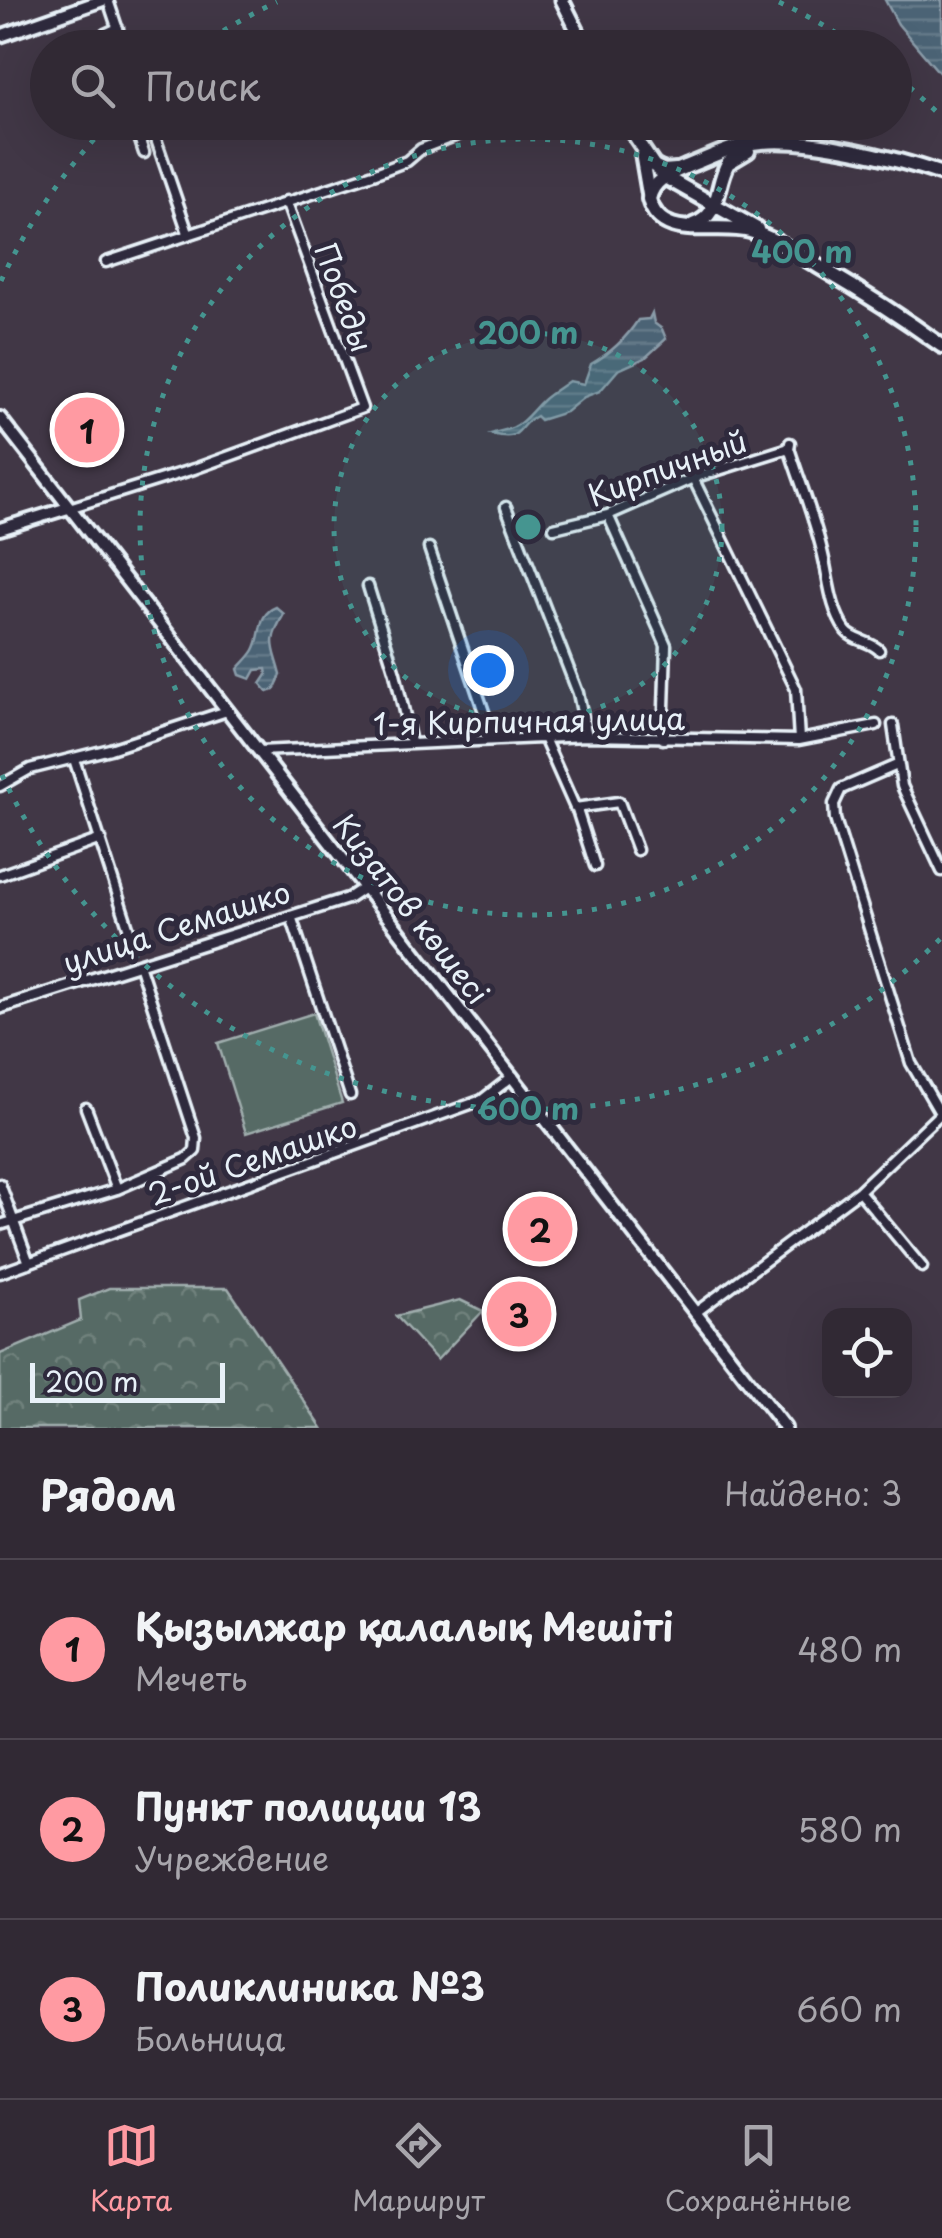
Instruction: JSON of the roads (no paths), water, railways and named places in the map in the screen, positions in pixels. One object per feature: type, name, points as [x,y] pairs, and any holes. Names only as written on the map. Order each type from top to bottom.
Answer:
[{"type":"highway","points":[[798,254],[749,231],[680,228],[660,220],[649,199],[654,186],[684,168],[746,145],[783,142],[855,152],[942,175]]},
{"type":"highway","points":[[680,228],[704,220],[716,206],[728,163],[757,148],[783,147],[858,157],[942,175]]},
{"type":"highway","points":[[652,165],[666,172],[684,168]]},
{"type":"highway","points":[[665,177],[890,309],[942,346]]},
{"type":"highway","points":[[698,196],[708,209],[704,220]]},
{"type":"main road","points":[[0,36],[106,0]]},
{"type":"main road","points":[[562,0],[577,30]]},
{"type":"main road","points":[[635,140],[665,177]]},
{"type":"main road","points":[[639,148],[649,199]]},
{"type":"main road","name":"Кизатов көшесі","points":[[0,418],[785,1428]]},
{"type":"main road","points":[[0,529],[68,508]]},
{"type":"street","points":[[106,0],[118,28],[114,30]]},
{"type":"street","points":[[140,140],[144,153]]},
{"type":"street","points":[[156,140],[188,234]]},
{"type":"street","points":[[106,262],[407,161],[421,149],[444,140]]},
{"type":"street","name":"Победы","points":[[68,508],[362,408],[286,201]]},
{"type":"street","name":"Кирпичный","points":[[554,528],[608,515],[693,478],[789,446],[823,554],[831,598],[845,629],[854,638],[872,642],[879,650]]},
{"type":"street","points":[[693,478],[796,689],[800,740]]},
{"type":"street","points":[[506,508],[576,687],[587,736]]},
{"type":"street","points":[[608,515],[666,645],[663,739]]},
{"type":"street","points":[[429,548],[493,739]]},
{"type":"street","points":[[368,586],[411,742]]},
{"type":"street","points":[[0,786],[30,769],[227,711]]},
{"type":"street","name":"1-я Кирпичная улица","points":[[259,751],[587,736],[800,740],[876,725]]},
{"type":"street","points":[[893,725],[902,786],[942,871]]},
{"type":"street","points":[[544,738],[577,810],[595,866]]},
{"type":"street","points":[[74,759],[130,933]]},
{"type":"street","points":[[695,1314],[859,1190],[941,1112],[911,1063],[835,819],[834,804],[841,789],[897,765]]},
{"type":"street","points":[[577,810],[619,802],[636,850]]},
{"type":"street","points":[[0,874],[101,839]]},
{"type":"street","name":"улица Семашко","points":[[0,1008],[349,898],[364,888]]},
{"type":"street","points":[[291,916],[350,1096]]},
{"type":"street","points":[[0,1226],[118,1189],[195,1152],[138,964]]},
{"type":"street","name":"2-ой Семашко","points":[[0,1273],[482,1100],[512,1076]]},
{"type":"street","points":[[86,1108],[118,1189]]},
{"type":"street","points":[[0,1184],[28,1263]]},
{"type":"street","points":[[859,1190],[922,1268]]},
{"type":"water","points":[[885,0],[942,0],[942,76],[912,41],[912,30],[903,30]]},
{"type":"water","points":[[652,313],[666,339],[645,358],[618,370],[600,391],[584,397],[566,412],[540,420],[536,416],[514,435],[491,434],[518,425],[569,381],[584,384],[591,364],[617,345],[638,320],[649,319]]},
{"type":"water","points":[[276,607],[284,614],[273,639],[281,675],[274,690],[268,692],[261,684],[266,669],[256,670],[251,679],[240,675],[238,669],[257,644],[265,615]]},
{"type":"place","name":"Қызылжар қалалық Мешіті","points":[[87,430]]},
{"type":"place","name":"Пункт полиции 13","points":[[540,1229]]},
{"type":"place","name":"Поликлиника №3","points":[[519,1314]]}]
